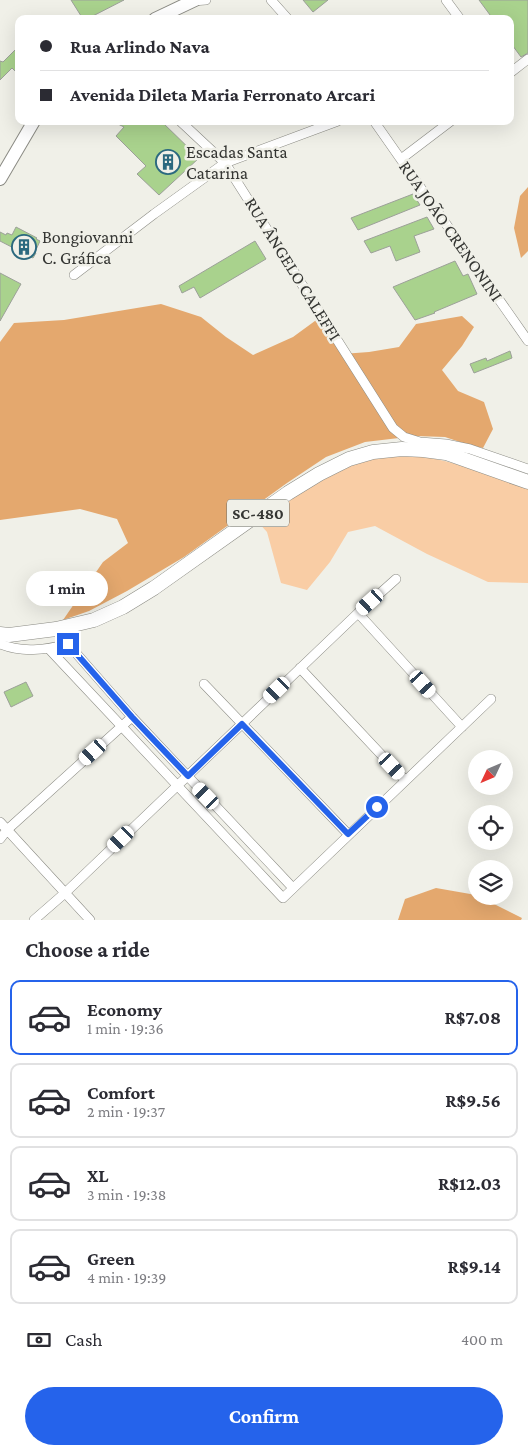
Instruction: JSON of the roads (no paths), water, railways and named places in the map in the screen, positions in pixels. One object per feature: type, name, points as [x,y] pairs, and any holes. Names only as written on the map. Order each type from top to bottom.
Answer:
[{"type":"main road","points":[[163,15],[193,1]]},
{"type":"main road","points":[[0,179],[32,125]]},
{"type":"main road","name":"SC-480","points":[[0,634],[9,635],[56,629],[94,620],[123,606],[154,588],[288,493],[319,474],[349,459],[374,452],[402,449],[423,450],[446,454],[528,482]]},
{"type":"street","points":[[193,1],[206,0]]},
{"type":"street","points":[[271,0],[284,15]]},
{"type":"street","points":[[446,0],[457,15]]},
{"type":"street","points":[[514,70],[528,59]]},
{"type":"street","name":"RUA ÂNGELO CALEFFI","points":[[184,125],[225,163],[393,428],[404,437],[420,442],[446,444],[470,449],[528,469]]},
{"type":"street","points":[[74,276],[154,214],[225,163],[327,125]]},
{"type":"street","name":"RUA JOÃO CRENONINI","points":[[377,125],[528,341]]},
{"type":"street","points":[[401,160],[446,125]]},
{"type":"street","points":[[34,920],[396,578]]},
{"type":"street","points":[[358,613],[462,727]]},
{"type":"street","points":[[0,644],[25,650],[48,649],[68,644],[132,717],[294,888]]},
{"type":"street","points":[[48,649],[283,898],[348,834],[492,699]]},
{"type":"street","points":[[300,668],[405,780]]},
{"type":"street","points":[[204,684],[348,834]]},
{"type":"street","points":[[0,839],[7,830],[132,717]]},
{"type":"street","points":[[0,822],[90,920]]},
{"type":"place","name":"Escadas Santa Catarina","points":[[168,162]]},
{"type":"place","name":"Bongiovanni C. Gráfica","points":[[24,247]]}]
